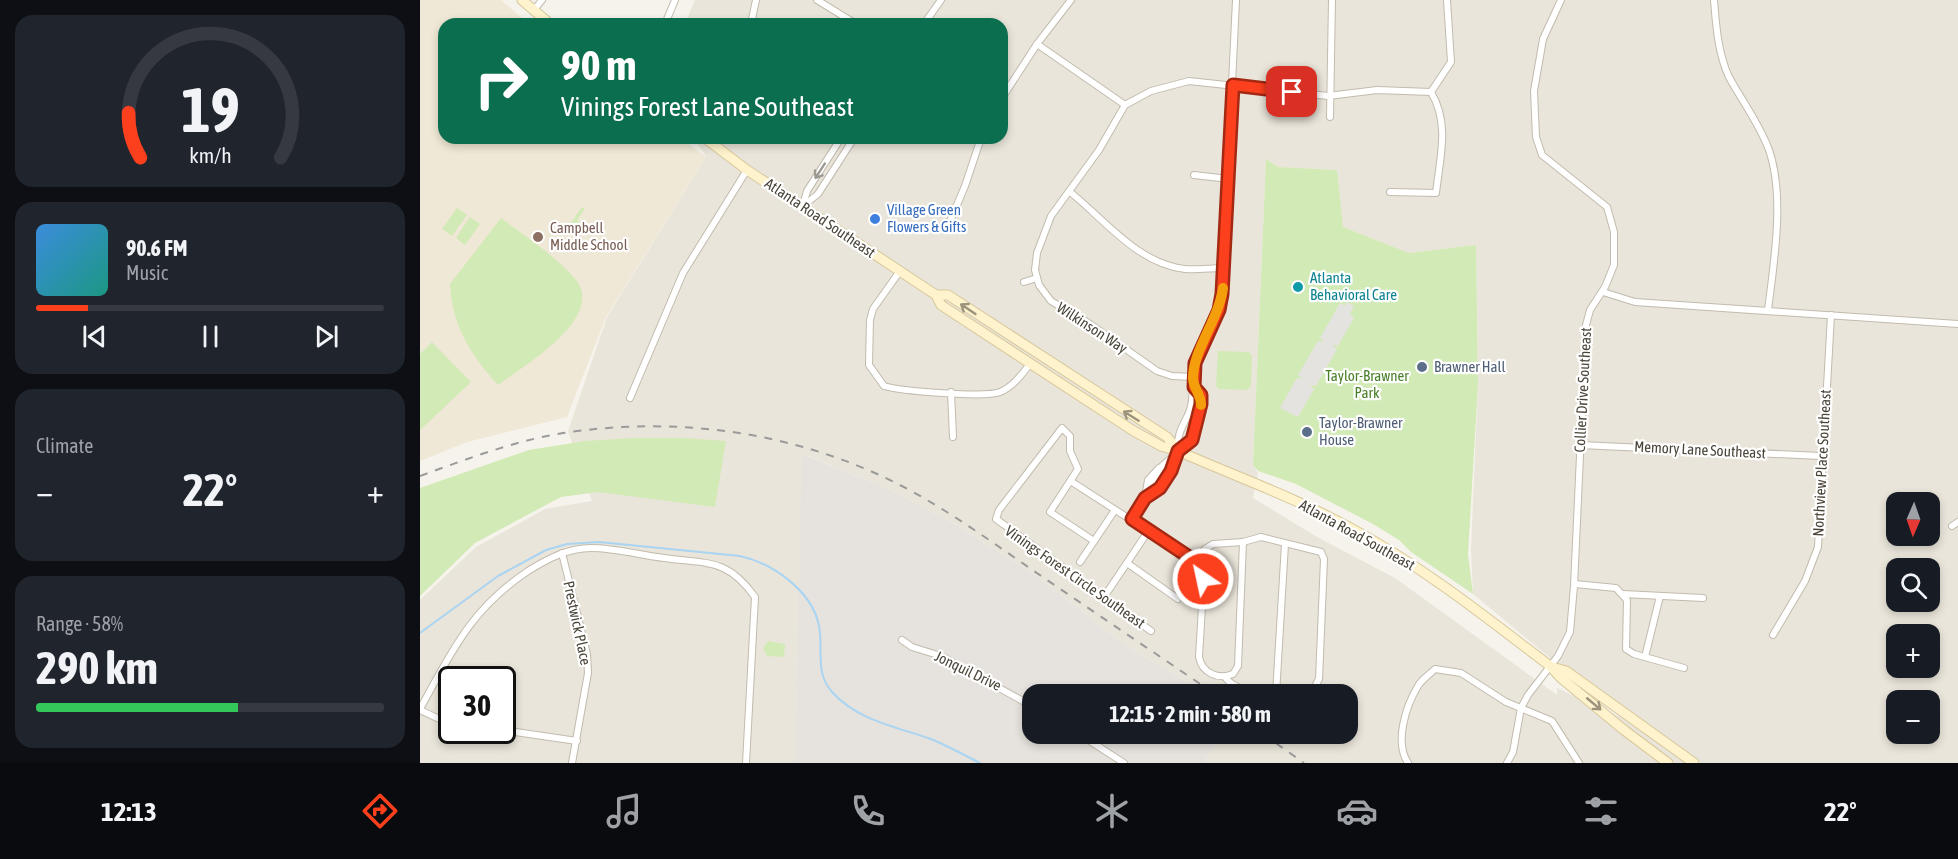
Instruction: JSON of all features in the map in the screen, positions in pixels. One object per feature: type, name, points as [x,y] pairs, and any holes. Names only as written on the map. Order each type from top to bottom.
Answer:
[{"type":"main road","points":[[529,4],[544,18]]},
{"type":"main road","name":"Atlanta Road Southeast","points":[[716,144],[747,170],[936,295],[948,296],[1167,437],[1178,451]]},
{"type":"main road","name":"Atlanta Road Southeast","points":[[936,295],[941,305],[1132,430],[1161,446],[1297,501],[1377,542],[1443,585],[1550,666],[1561,678],[1624,730],[1668,763]]},
{"type":"main road","name":"Atlanta Road Southeast","points":[[1550,666],[1566,671],[1694,763]]},
{"type":"street","points":[[529,4],[542,0]]},
{"type":"street","points":[[668,18],[675,0]]},
{"type":"street","points":[[752,18],[756,0]]},
{"type":"street","points":[[817,0],[846,18]]},
{"type":"street","points":[[928,18],[941,0]]},
{"type":"street","points":[[1008,89],[1037,44],[1071,0]]},
{"type":"street","points":[[1145,498],[1160,488],[1171,471],[1178,451],[1179,434],[1189,413],[1194,387],[1195,363],[1219,310],[1229,179],[1236,0]]},
{"type":"street","points":[[1330,117],[1328,96],[1332,0]]},
{"type":"street","points":[[1431,92],[1451,62],[1447,0]]},
{"type":"street","name":"Collier Drive Southeast","points":[[1521,708],[1560,654],[1570,632],[1575,584],[1587,320],[1592,306],[1610,279],[1614,257],[1614,232],[1608,207],[1542,155],[1536,137],[1534,91],[1543,39],[1561,0]]},
{"type":"street","points":[[1714,0],[1719,43],[1728,75],[1754,116],[1773,167],[1775,257],[1768,310]]},
{"type":"street","points":[[1037,44],[1125,105]]},
{"type":"street","points":[[1024,282],[1037,278],[1035,262],[1051,216],[1100,150],[1125,105],[1151,91],[1176,83],[1197,82],[1328,96],[1377,90],[1431,92]]},
{"type":"street","points":[[1390,192],[1436,193],[1443,141],[1443,121],[1439,105],[1431,92]]},
{"type":"street","points":[[803,206],[807,191],[837,144]]},
{"type":"street","points":[[803,206],[818,194],[850,144]]},
{"type":"street","points":[[948,226],[979,144]]},
{"type":"street","points":[[630,398],[683,273],[747,170]]},
{"type":"street","points":[[1194,175],[1229,179]]},
{"type":"street","points":[[1070,192],[1132,246],[1150,258],[1185,269],[1223,268]]},
{"type":"street","points":[[900,271],[873,309],[869,365],[884,386],[893,389],[991,395],[1011,386],[1030,364]]},
{"type":"street","name":"Wilkinson Way","points":[[1037,278],[1051,301],[1090,324],[1157,371],[1172,376],[1193,377]]},
{"type":"street","points":[[1603,291],[1635,302],[1958,324]]},
{"type":"street","name":"Northview Place Southeast","points":[[1773,635],[1805,581],[1818,547],[1821,456],[1831,315]]},
{"type":"street","points":[[1132,519],[1162,466],[1192,440],[1201,412],[1201,395],[1194,387]]},
{"type":"street","points":[[951,392],[953,437]]},
{"type":"street","name":"Vinings Forest Circle Southeast","points":[[1072,482],[1078,470],[1070,451],[1070,435],[1062,428],[999,510],[996,519],[1151,631]]},
{"type":"street","name":"Memory Lane Southeast","points":[[1580,445],[1821,456]]},
{"type":"street","points":[[1094,541],[1050,512],[1072,482],[1196,561],[1204,572],[1200,663],[1209,673],[1225,677],[1233,684]]},
{"type":"street","name":"Vinings Forest Circle Southeast","points":[[1080,562],[1115,510]]},
{"type":"street","points":[[1104,597],[1149,530]]},
{"type":"street","points":[[1196,561],[1205,549],[1213,544],[1243,542],[1262,537],[1321,552],[1324,559],[1318,679],[1316,684]]},
{"type":"street","points":[[1225,677],[1233,674],[1238,666],[1243,542]]},
{"type":"street","points":[[1278,684],[1285,544]]},
{"type":"street","points":[[438,718],[420,710],[467,628],[488,601],[501,589],[545,560],[562,553],[591,548],[721,567],[740,577],[755,597],[746,763]]},
{"type":"street","name":"Prestwick Place","points":[[562,553],[587,654],[586,696],[572,763]]},
{"type":"street","points":[[1127,563],[1178,599]]},
{"type":"street","points":[[1575,584],[1616,588],[1627,600],[1626,649],[1684,668]]},
{"type":"street","points":[[1623,594],[1703,598]]},
{"type":"street","points":[[1645,657],[1660,596]]},
{"type":"street","name":"Jonquil Drive","points":[[902,640],[912,647],[941,656],[1022,701]]},
{"type":"street","points":[[1408,763],[1400,743],[1409,709],[1418,685],[1435,669],[1461,673],[1488,693],[1552,721],[1579,763]]},
{"type":"street","points":[[1507,763],[1513,752],[1521,708]]},
{"type":"street","points":[[516,732],[577,741]]},
{"type":"street","points":[[1095,744],[1124,763]]},
{"type":"shaded area","name":"Campbell Middle School","points":[[420,0],[501,0],[522,18],[438,18],[438,144],[689,144],[706,157],[606,317],[567,417],[467,442],[420,461]]},
{"type":"shaded area","points":[[695,0],[1958,0],[1958,763],[1203,763],[1217,744],[1358,744],[1358,684],[1190,684],[1122,643],[1034,574],[954,524],[889,489],[803,454],[795,763],[420,763],[420,600],[476,547],[545,509],[592,501],[568,431],[607,317],[706,157],[698,144],[1008,144],[1008,18],[688,18]],"holes":[[[1266,159],[1278,167],[1337,170],[1342,227],[1409,253],[1476,245],[1478,384],[1471,550],[1473,594],[1586,688],[1661,736],[1557,688],[1557,695],[1395,578],[1317,537],[1253,498],[1258,473],[1253,465]]]},
{"type":"shaded area","points":[[1347,302],[1354,306],[1350,314],[1354,318],[1338,346],[1332,345],[1337,349],[1316,386],[1310,385],[1314,389],[1298,417],[1280,408],[1297,378],[1303,379],[1298,375],[1318,341],[1324,342],[1320,338],[1340,303],[1345,306]]},
{"type":"shaded area","points":[[802,454],[889,489],[954,524],[1034,574],[1122,643],[1190,684],[1022,684],[1022,744],[1217,744],[1203,763],[795,763]]},
{"type":"green space","name":"Taylor-Brawner Park","points":[[1266,159],[1278,167],[1337,170],[1343,227],[1409,253],[1476,245],[1478,384],[1468,554],[1473,594],[1411,552],[1399,540],[1373,524],[1296,484],[1258,471],[1253,465]]},
{"type":"green space","points":[[582,207],[585,209],[577,220],[584,225],[576,237],[566,230]]},
{"type":"green space","points":[[457,208],[467,215],[452,236],[442,229]]},
{"type":"green space","points":[[470,217],[480,224],[465,245],[456,238]]},
{"type":"green space","points":[[501,218],[569,272],[576,280],[582,295],[580,310],[571,325],[557,340],[498,385],[471,351],[459,327],[450,284]]},
{"type":"green space","points":[[432,342],[471,382],[420,430],[420,354]]},
{"type":"green space","points":[[1218,351],[1249,352],[1252,355],[1251,386],[1246,390],[1219,389],[1216,386]]},
{"type":"green space","points":[[632,438],[726,441],[715,507],[598,492],[561,497],[475,543],[420,596],[420,488],[529,450],[585,441]]},
{"type":"green space","points":[[768,641],[785,644],[784,657],[767,656],[763,648]]},
{"type":"waterway","points":[[420,633],[498,576],[546,550],[567,544],[599,542],[740,556],[767,566],[792,583],[803,594],[817,619],[824,679],[843,703],[866,717],[931,739],[980,763]]},
{"type":"railway","points":[[420,476],[527,441],[563,433],[605,428],[648,426],[732,432],[815,450],[894,482],[934,504],[1200,684]]},
{"type":"railway","points":[[1277,744],[1304,763]]},
{"type":"slow traffic","points":[[1201,405],[1201,395],[1194,387],[1195,363],[1219,310],[1223,288]]},
{"type":"place","name":"Village Green Flowers & Gifts","points":[[875,219]]},
{"type":"place","name":"Campbell Middle School","points":[[538,237]]},
{"type":"place","name":"Atlanta Behavioral Care","points":[[1298,287]]},
{"type":"place","name":"Brawner Hall","points":[[1422,367]]},
{"type":"place","name":"Taylor-Brawner House","points":[[1307,432]]},
{"type":"route","points":[[1203,579],[1204,572],[1201,565],[1132,519],[1145,498],[1160,488],[1171,471],[1178,451],[1192,440],[1201,412],[1201,395],[1194,387],[1193,377],[1199,352],[1219,310],[1224,280],[1224,234],[1230,167],[1229,118],[1233,85],[1292,92]]}]
